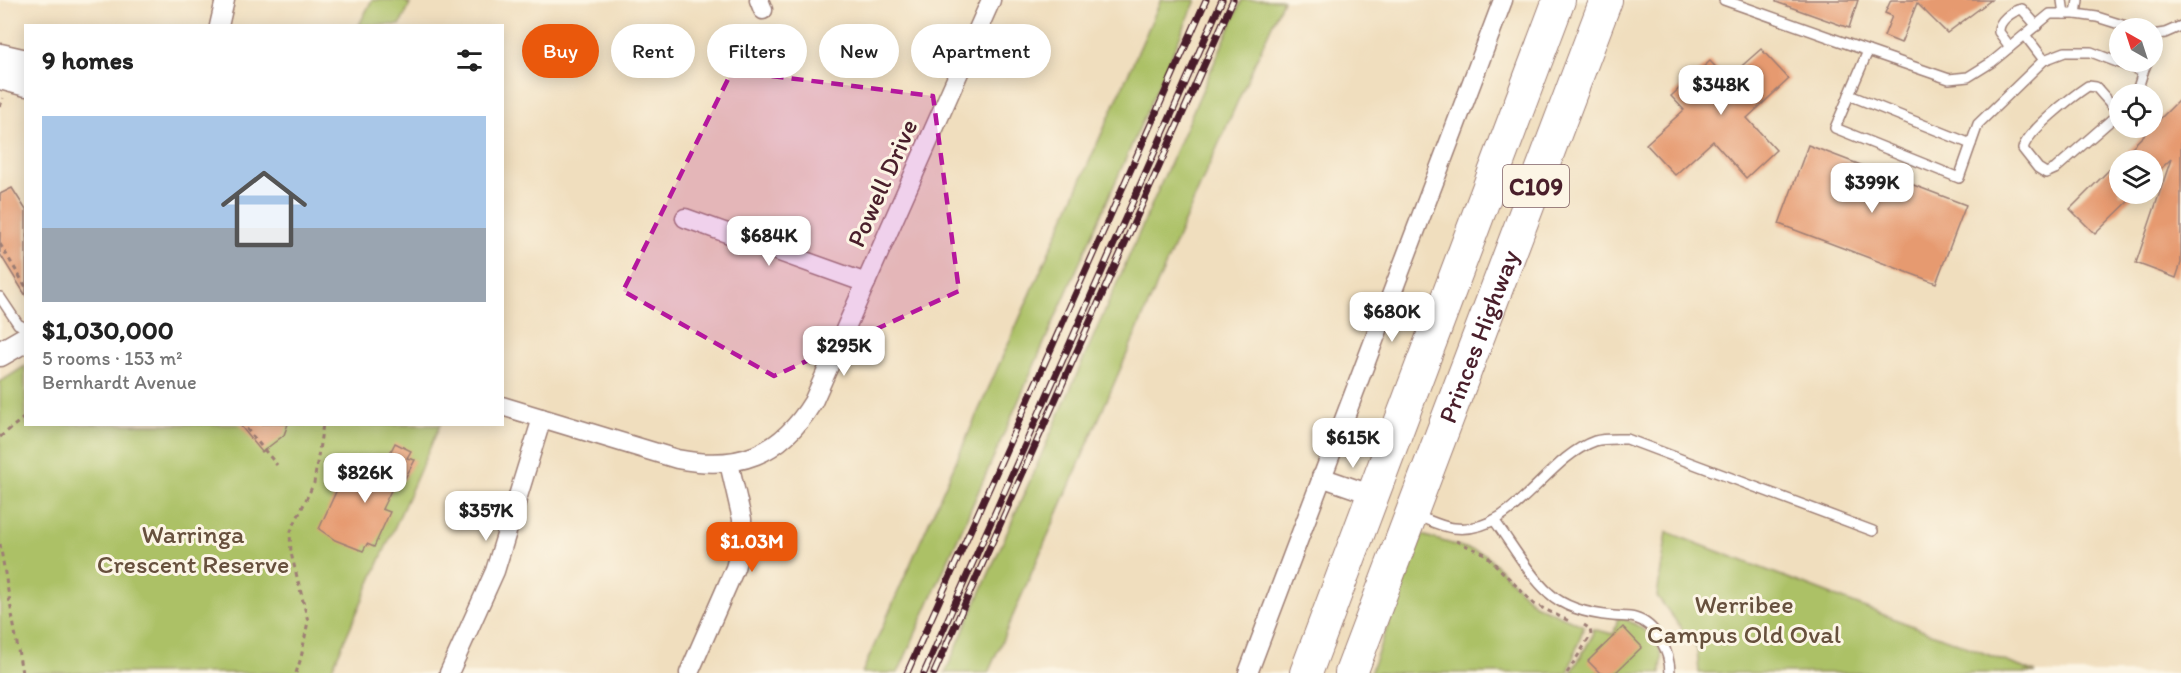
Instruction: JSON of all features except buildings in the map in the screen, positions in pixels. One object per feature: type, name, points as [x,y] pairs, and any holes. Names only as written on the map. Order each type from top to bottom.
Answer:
[{"type":"highway","name":"Princes Highway","points":[[1306,673],[1559,0]]},
{"type":"highway","name":"Princes Highway","points":[[1351,673],[1606,0]]},
{"type":"highway","points":[[1373,495],[1413,514]]},
{"type":"street","points":[[219,24],[225,0]]},
{"type":"street","name":"Powell Drive","points":[[504,407],[677,459],[703,464],[729,463],[748,458],[787,436],[802,420],[813,402],[991,0]]},
{"type":"street","points":[[1248,673],[1503,0]]},
{"type":"street","points":[[0,56],[24,62]]},
{"type":"street","points":[[0,77],[24,83]]},
{"type":"street","points":[[685,218],[866,283]]},
{"type":"street","points":[[0,354],[24,340]]},
{"type":"street","points":[[449,673],[495,571],[542,418]]},
{"type":"street","points":[[689,673],[735,568],[742,542],[742,519],[729,463]]},
{"type":"street","points":[[1322,477],[1373,495]]},
{"type":"lane","points":[[1724,0],[1949,79],[1968,77],[1992,63],[2050,14],[2076,14],[2109,21]]},
{"type":"lane","points":[[2062,0],[2064,14]]},
{"type":"lane","points":[[2076,14],[2078,0]]},
{"type":"lane","points":[[2010,47],[1999,32],[2000,24],[2006,18],[2022,9],[2037,26]]},
{"type":"lane","points":[[2163,33],[2181,26]]},
{"type":"lane","points":[[2025,35],[2044,60]]},
{"type":"lane","points":[[1868,51],[1835,128],[1959,178],[1978,124],[2044,60],[2065,52],[2091,52],[2109,59]]},
{"type":"lane","points":[[2139,84],[2143,72]]},
{"type":"lane","points":[[2088,86],[2096,87],[2119,113],[2055,169],[2046,173],[2038,168],[2023,149],[2025,142],[2040,127],[2088,86]]},
{"type":"lane","points":[[1849,95],[1971,144]]},
{"type":"lane","points":[[0,297],[18,324],[24,327]]},
{"type":"lane","points":[[1413,514],[1453,528],[1476,527],[1494,520],[1511,508],[1571,453],[1597,440],[1627,439],[1874,531]]},
{"type":"lane","points":[[1494,520],[1549,594],[1575,609],[1637,618],[1654,631],[1664,646],[1670,663],[1670,673]]},
{"type":"path","points":[[0,244],[24,284]]},
{"type":"path","points":[[0,437],[24,418]]},
{"type":"path","points":[[242,426],[277,465]]},
{"type":"path","points":[[296,673],[308,621],[291,553],[290,533],[314,483],[323,426]]},
{"type":"path","points":[[1455,541],[1485,554],[1534,604],[1563,619],[1590,629],[1591,634],[1567,673]]},
{"type":"path","points":[[0,544],[22,673]]},
{"type":"highlighted area","points":[[732,71],[933,96],[959,291],[774,376],[623,291]]},
{"type":"green space","points":[[372,0],[402,0],[410,4],[400,24],[360,24]]},
{"type":"green space","points":[[1161,0],[1196,0],[898,673],[862,673]]},
{"type":"green space","points":[[1242,0],[1283,0],[988,673],[945,673]]},
{"type":"green space","name":"Warringa Crescent Reserve","points":[[24,367],[24,426],[440,426],[330,673],[0,673],[0,382]]},
{"type":"green space","name":"Werribee Campus Old Oval","points":[[1667,532],[2036,673],[1699,673],[1697,649],[1657,596]]},
{"type":"green space","points":[[1422,535],[1485,554],[1534,604],[1584,626],[1568,673],[1370,673]]},
{"type":"green space","points":[[1618,617],[1646,631],[1652,637],[1662,658],[1661,673],[1571,673],[1593,635],[1592,629],[1614,634]]},
{"type":"railway","points":[[907,673],[1206,0]]},
{"type":"railway","points":[[924,673],[1222,0]]},
{"type":"railway","points":[[934,673],[1233,0]]}]
